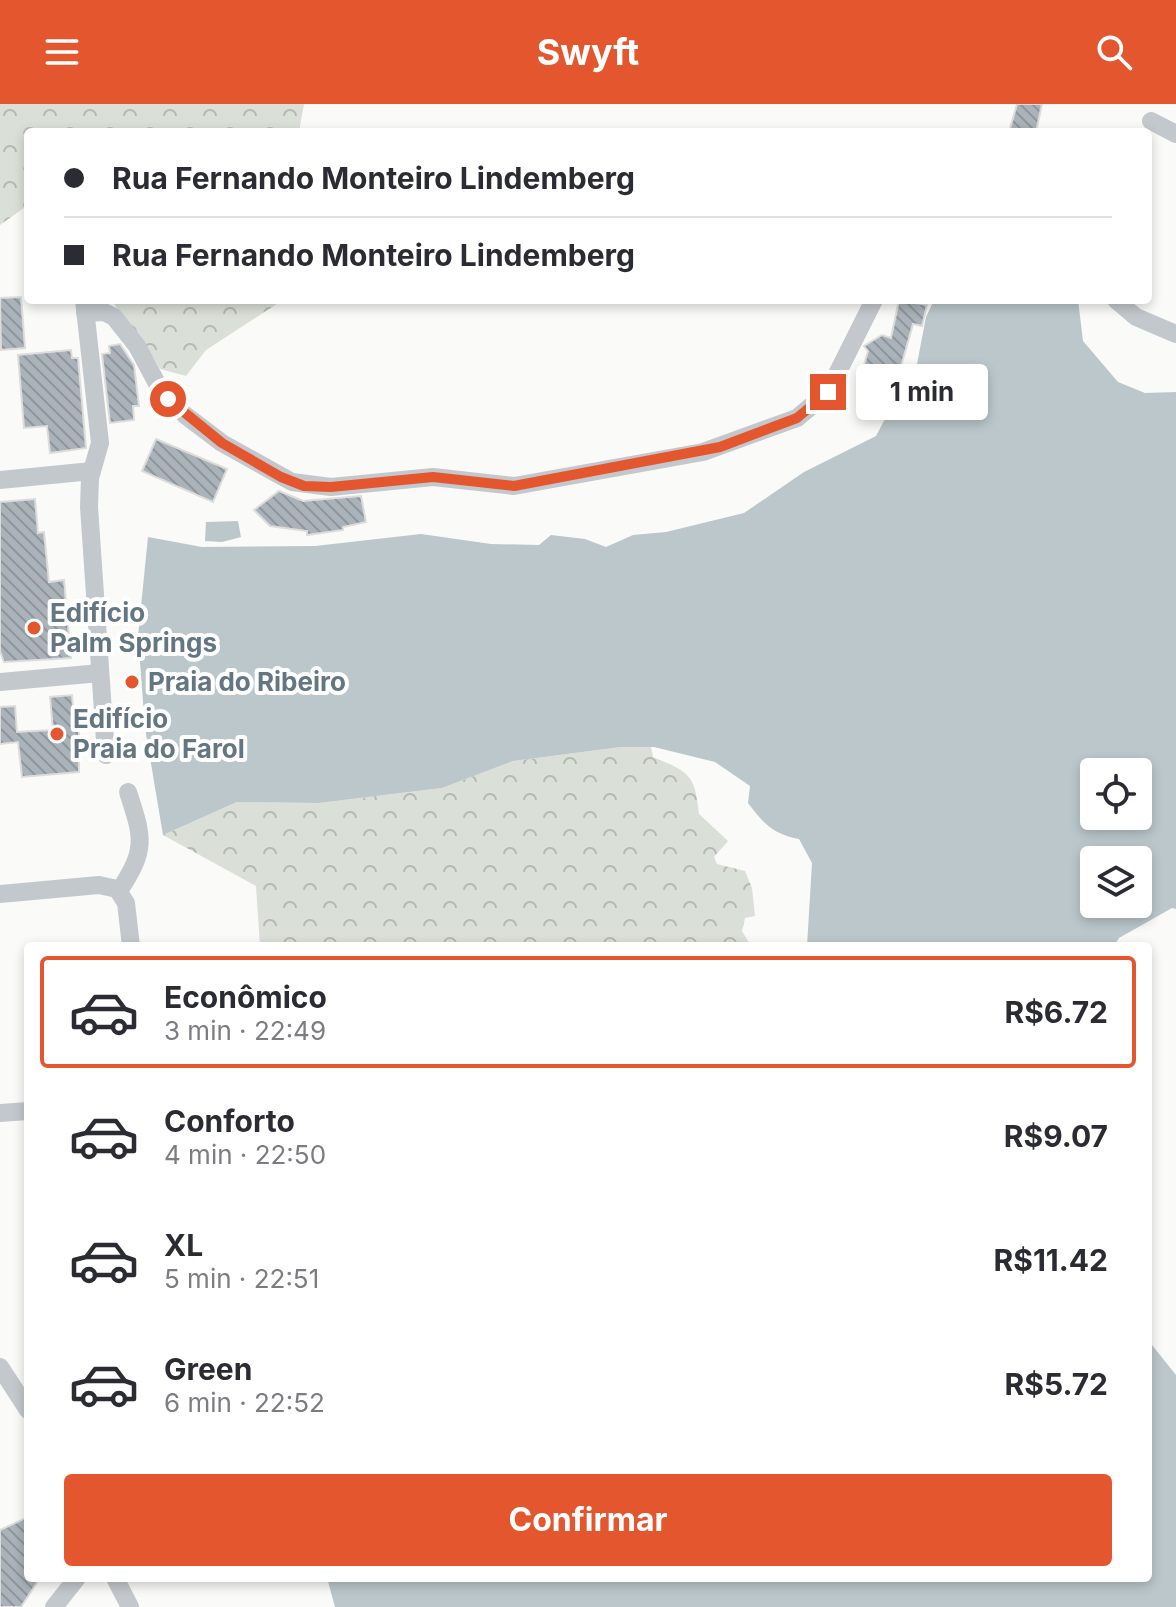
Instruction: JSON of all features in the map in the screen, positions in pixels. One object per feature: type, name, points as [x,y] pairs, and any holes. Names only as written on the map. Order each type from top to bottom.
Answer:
[{"type":"street","points":[[1151,121],[1176,134]]},
{"type":"street","points":[[106,755],[89,529],[92,471],[100,443],[84,306],[114,317],[137,346],[161,391],[185,415],[222,443],[292,482],[331,487],[433,477],[514,486],[703,452],[797,418],[828,392],[872,304]]},
{"type":"street","points":[[1121,304],[1136,317],[1176,334]]},
{"type":"street","points":[[0,480],[92,471]]},
{"type":"street","points":[[0,682],[100,673]]},
{"type":"street","points":[[119,891],[141,854],[142,837],[128,792]]},
{"type":"street","points":[[0,894],[99,885],[119,891],[126,903],[131,942]]},
{"type":"street","points":[[0,1113],[24,1111]]},
{"type":"street","points":[[0,1367],[24,1404]]},
{"type":"street","points":[[54,1607],[74,1582]]},
{"type":"street","points":[[117,1582],[130,1607]]},
{"type":"green space","points":[[0,104],[304,104],[300,128],[24,128],[24,208],[0,225]]},
{"type":"green space","points":[[115,304],[277,304],[206,350],[186,376],[160,369]]},
{"type":"green space","points":[[621,747],[651,747],[653,757],[688,776],[695,790],[699,814],[728,841],[714,857],[717,864],[745,871],[752,888],[755,916],[745,918],[742,931],[749,942],[260,942],[256,886],[163,835],[237,802],[319,803],[442,788],[513,761]]},
{"type":"shaded area","points":[[932,304],[1078,304],[1083,341],[1118,382],[1145,393],[1176,392],[1176,909],[1172,908],[1116,942],[807,942],[812,863],[799,839],[782,834],[764,822],[748,803],[750,786],[715,762],[654,747],[621,747],[513,761],[442,788],[319,803],[237,802],[163,835],[145,728],[138,636],[148,537],[202,547],[315,546],[421,534],[491,544],[539,545],[551,535],[585,539],[606,547],[633,535],[666,532],[744,513],[804,472],[876,436],[886,417],[913,385],[926,317]]},
{"type":"shaded area","points":[[238,521],[241,537],[222,542],[205,541],[206,522]]},
{"type":"shaded area","points":[[1152,1345],[1176,1375],[1176,1607],[335,1607],[328,1582],[1152,1582]]},
{"type":"building","points":[[1017,104],[1042,104],[1037,128],[1010,128]]},
{"type":"building","points":[[21,297],[25,348],[1,350],[0,298]]},
{"type":"building","points":[[898,304],[927,305],[922,326],[913,324],[900,370],[895,368],[890,387],[860,379],[868,351],[864,346],[882,335],[891,338]]},
{"type":"building","points":[[120,344],[134,365],[139,406],[133,406],[134,420],[110,423],[102,354],[110,353],[109,346]]},
{"type":"building","points":[[71,350],[72,358],[78,358],[86,448],[50,453],[47,426],[24,428],[18,355]]},
{"type":"building","points":[[156,439],[227,469],[213,502],[142,471]]},
{"type":"building","points":[[279,491],[303,501],[361,496],[366,522],[343,527],[343,530],[307,535],[307,531],[270,526],[254,510]]},
{"type":"building","points":[[35,499],[38,533],[44,532],[49,582],[64,580],[71,658],[4,662],[0,651],[0,502]]},
{"type":"building","points":[[72,695],[74,719],[79,718],[79,772],[22,777],[18,742],[0,744],[0,707],[15,706],[17,732],[53,730],[50,697]]},
{"type":"building","points":[[24,1519],[24,1582],[37,1582],[21,1607],[0,1607],[0,1530]]},
{"type":"place","name":"Edifício Palm Springs","points":[[34,628]]},
{"type":"place","name":"Praia do Ribeiro","points":[[132,682]]},
{"type":"place","name":"Edifício Praia do Farol","points":[[57,734]]},
{"type":"route","points":[[168,399],[222,443],[281,477],[304,486],[318,488],[433,477],[514,486],[703,452],[738,442],[810,411],[828,392]]}]
